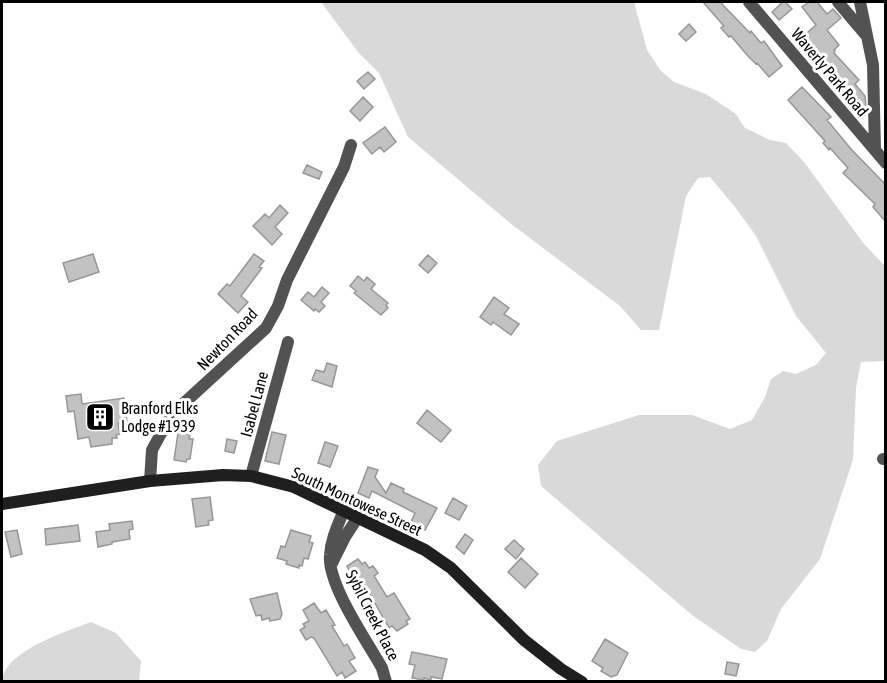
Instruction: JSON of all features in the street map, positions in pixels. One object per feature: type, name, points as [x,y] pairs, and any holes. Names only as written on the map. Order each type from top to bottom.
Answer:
[{"type":"main road","name":"South Montowese Street","points":[[2,504],[150,481],[223,475],[251,476],[294,487],[425,550],[451,568],[524,640],[561,669],[582,681]]},
{"type":"street","name":"Waverly Park Road","points":[[749,2],[885,163]]},
{"type":"street","points":[[838,2],[866,36]]},
{"type":"street","points":[[860,2],[873,65],[875,150]]},
{"type":"street","name":"Newton Road","points":[[150,481],[152,450],[171,415],[266,328],[278,306],[287,280],[344,167],[351,146]]},
{"type":"street","name":"Isabel Lane","points":[[251,476],[288,342]]},
{"type":"street","name":"Sybil Creek Place","points":[[344,510],[333,540],[331,564],[337,586],[382,668],[386,681]]},
{"type":"street","name":"Sybil Creek Place","points":[[331,564],[358,517]]},
{"type":"shaded area","points":[[321,2],[634,2],[647,50],[661,71],[674,82],[706,94],[736,114],[745,128],[770,140],[786,143],[804,162],[864,244],[885,266],[885,361],[861,362],[856,388],[853,460],[820,559],[781,609],[767,641],[755,652],[741,649],[692,615],[541,486],[538,465],[557,441],[639,415],[692,415],[730,429],[752,420],[765,397],[771,379],[783,371],[796,374],[816,365],[826,353],[796,316],[756,236],[710,177],[698,178],[686,196],[659,330],[641,330],[620,306],[510,223],[408,137],[379,73],[358,52]]},
{"type":"shaded area","points":[[91,622],[116,633],[141,661],[139,681],[2,681],[6,670],[25,652],[52,637]]},
{"type":"building","points":[[703,2],[720,2],[761,43],[764,41],[782,66],[769,77],[721,28],[724,26]]},
{"type":"building","points":[[783,2],[792,9],[779,20],[772,12]]},
{"type":"building","points":[[809,2],[817,2],[827,14],[833,9],[841,18],[827,30],[839,45],[834,53],[859,80],[855,84],[865,96],[866,106],[861,110],[858,108],[854,111],[846,102],[849,99],[824,74],[827,71],[809,49],[806,52],[798,44],[802,41],[800,39],[816,25],[802,7]]},
{"type":"building","points":[[689,24],[696,32],[686,41],[679,34]]},
{"type":"building","points":[[368,72],[375,79],[364,89],[357,81]]},
{"type":"building","points":[[802,87],[831,117],[827,120],[851,149],[885,184],[885,221],[873,207],[875,204],[843,173],[848,168],[830,148],[829,150],[823,143],[825,141],[788,100]]},
{"type":"building","points":[[363,97],[373,107],[360,121],[350,111]]},
{"type":"building","points":[[385,127],[396,142],[384,152],[380,147],[372,154],[363,143]]},
{"type":"building","points":[[307,165],[322,172],[319,179],[303,173]]},
{"type":"building","points":[[280,205],[288,213],[275,227],[282,234],[272,245],[253,226],[265,214],[269,218]]},
{"type":"building","points":[[93,254],[99,272],[69,282],[63,263]]},
{"type":"building","points":[[254,254],[264,261],[259,267],[262,268],[241,296],[248,302],[238,313],[218,294],[227,284],[230,286]]},
{"type":"building","points":[[428,255],[437,263],[428,273],[419,265]]},
{"type":"building","points":[[358,276],[364,281],[367,277],[375,284],[371,289],[388,303],[386,305],[388,308],[381,315],[354,293],[356,291],[350,286]]},
{"type":"building","points":[[322,287],[329,293],[321,302],[325,306],[319,312],[315,309],[314,311],[301,300],[308,292],[314,297]]},
{"type":"building","points":[[494,297],[509,308],[504,314],[519,324],[511,335],[493,322],[491,325],[480,317]]},
{"type":"building","points":[[327,363],[337,366],[332,387],[312,380],[316,370],[324,372]]},
{"type":"building","name":"Branford Elks Lodge #1939","points":[[81,394],[82,404],[124,398],[127,422],[118,423],[120,434],[116,435],[117,438],[112,438],[112,444],[91,447],[89,437],[78,439],[74,411],[68,412],[66,396]]},
{"type":"building","points":[[427,410],[451,430],[441,442],[417,423]]},
{"type":"building","points":[[272,432],[286,435],[279,464],[265,461]]},
{"type":"building","points":[[178,433],[190,435],[189,439],[193,439],[190,459],[186,462],[174,460]]},
{"type":"building","points":[[227,439],[237,441],[234,453],[225,451]]},
{"type":"building","points":[[325,442],[338,446],[330,467],[318,463]]},
{"type":"building","points":[[368,467],[378,470],[375,477],[386,493],[391,483],[404,489],[403,492],[437,508],[425,530],[411,522],[415,513],[372,491],[369,498],[358,493]]},
{"type":"building","points":[[210,497],[213,520],[208,521],[209,525],[196,527],[192,499]]},
{"type":"building","points":[[453,498],[467,506],[459,520],[445,513]]},
{"type":"building","points":[[132,521],[133,529],[129,530],[130,539],[98,547],[96,532],[110,530],[109,524]]},
{"type":"building","points":[[78,525],[80,541],[46,545],[45,529]]},
{"type":"building","points":[[17,530],[22,554],[11,557],[5,532]]},
{"type":"building","points":[[291,530],[311,536],[309,542],[313,543],[308,559],[304,558],[299,568],[277,558],[281,546],[285,547]]},
{"type":"building","points":[[465,534],[473,540],[464,554],[456,547]]},
{"type":"building","points":[[514,540],[524,549],[516,559],[505,549]]},
{"type":"building","points":[[521,558],[538,574],[525,588],[508,572]]},
{"type":"building","points":[[358,559],[362,564],[365,562],[369,568],[373,566],[378,573],[374,576],[387,597],[394,593],[410,619],[406,621],[408,624],[397,631],[392,626],[389,628],[368,591],[363,595],[347,566]]},
{"type":"building","points":[[277,593],[282,614],[280,619],[262,620],[261,615],[256,616],[250,599]]},
{"type":"building","points":[[314,603],[321,613],[326,610],[344,646],[347,644],[355,658],[349,661],[356,671],[345,678],[342,672],[337,676],[314,638],[306,640],[300,630],[305,627],[303,624],[309,621],[303,610]]},
{"type":"building","points":[[605,639],[628,653],[617,675],[611,677],[601,671],[603,668],[592,661]]},
{"type":"building","points":[[412,652],[447,659],[442,679],[412,678],[415,665],[409,664]]},
{"type":"building","points":[[727,662],[739,664],[736,676],[725,674]]},
{"type":"place","name":"Branford Elks Lodge #1939","points":[[100,417]]}]
